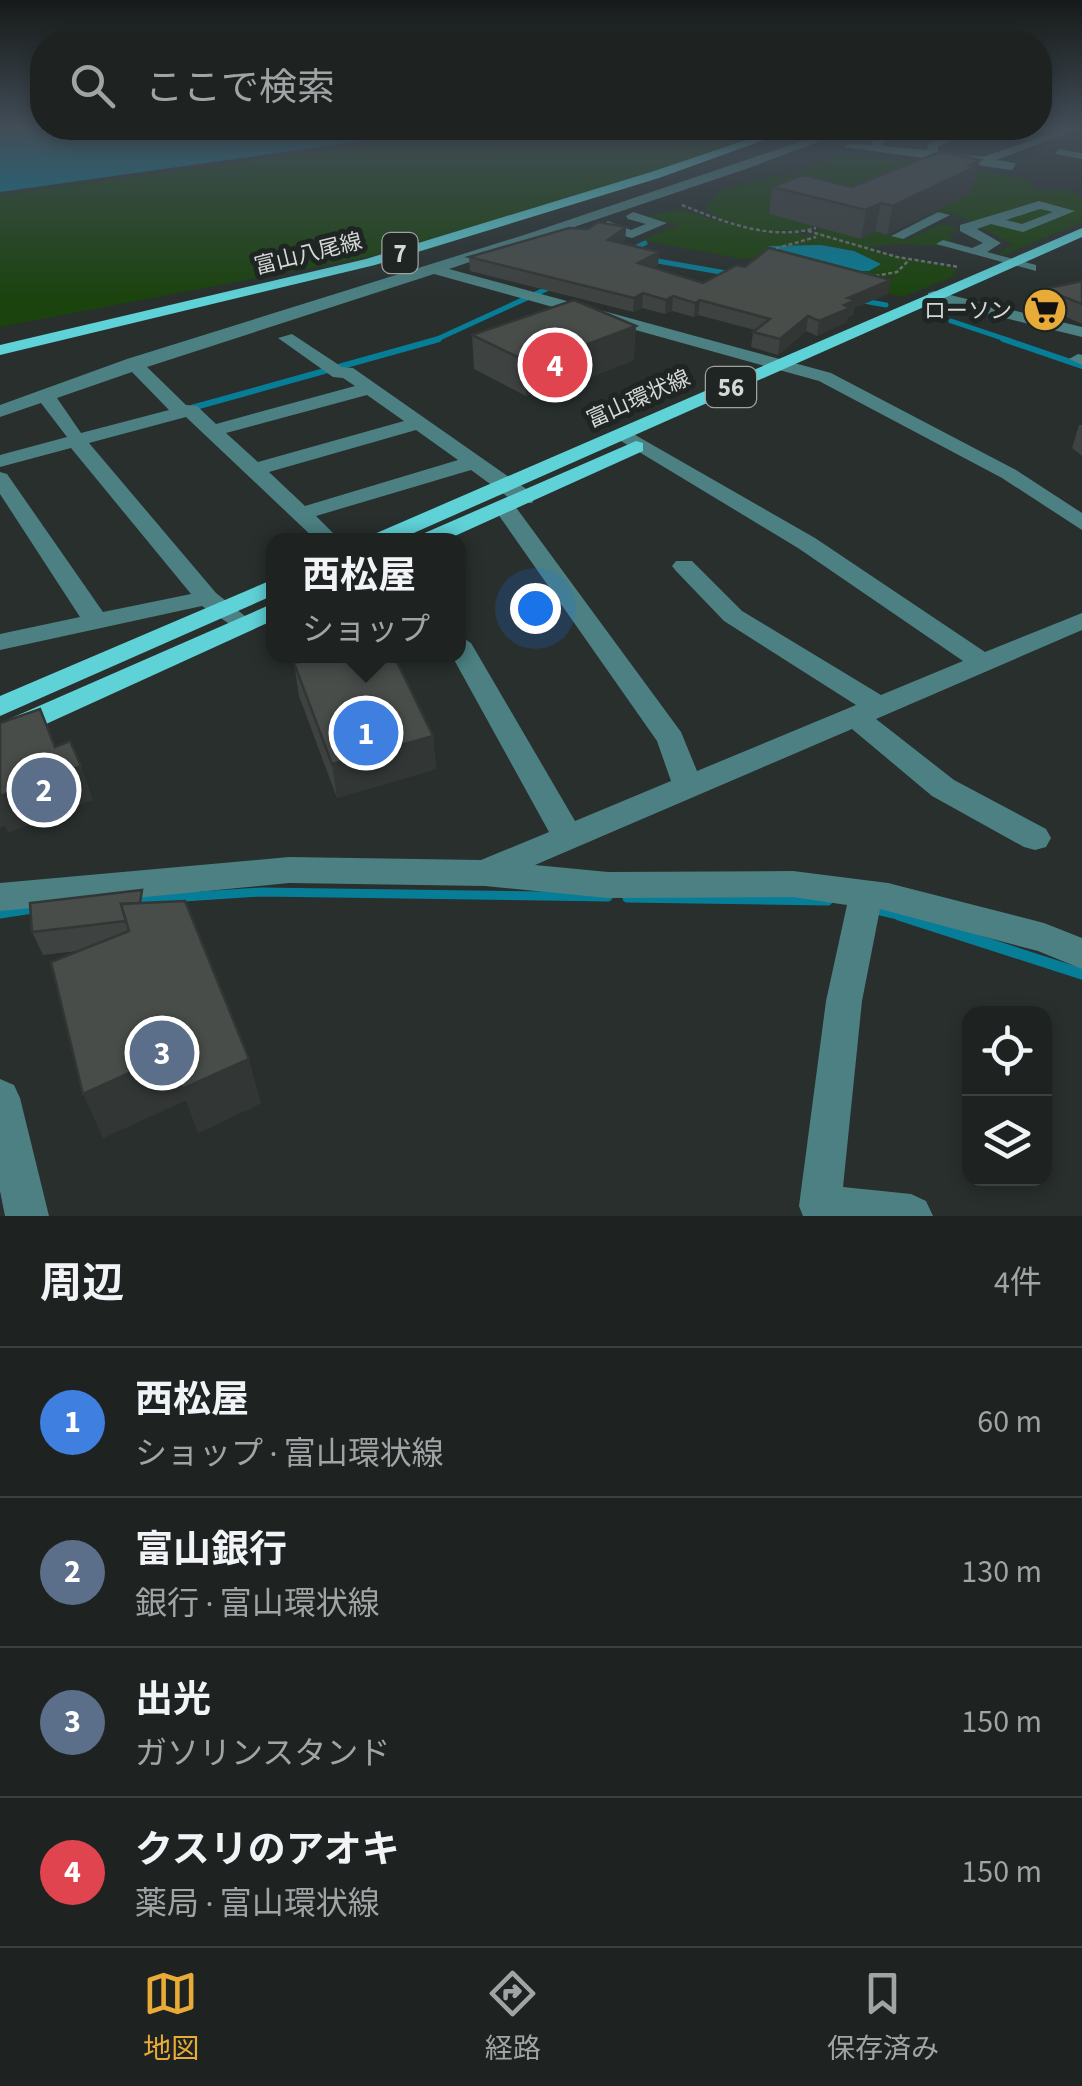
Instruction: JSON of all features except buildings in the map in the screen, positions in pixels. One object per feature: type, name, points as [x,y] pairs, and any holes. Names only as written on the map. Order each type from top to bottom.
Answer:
[{"type":"main road","name":"富山八尾線","points":[[0,350],[370,262],[624,185]]},
{"type":"main road","name":"富山環状線","points":[[632,439],[803,371],[954,303],[1082,232]]},
{"type":"main road","name":"富山環状線","points":[[442,533],[780,366],[934,296],[1082,244]]},
{"type":"main road","name":"富山環状線","points":[[401,533],[512,497]]},
{"type":"main road","points":[[0,707],[266,590]]},
{"type":"main road","points":[[0,735],[224,610],[266,610]]},
{"type":"street","points":[[0,411],[133,364],[694,185],[723,186],[634,216]]},
{"type":"street","points":[[894,242],[938,217],[994,242],[974,252]]},
{"type":"street","points":[[964,228],[995,221]]},
{"type":"street","points":[[944,244],[1022,265]]},
{"type":"street","points":[[434,269],[850,387],[1009,474],[1082,523]]},
{"type":"street","points":[[934,296],[1082,332]]},
{"type":"street","points":[[1052,326],[1082,318]]},
{"type":"street","points":[[286,338],[333,370],[346,372],[419,422],[474,462],[512,497],[671,739],[688,786]]},
{"type":"street","points":[[133,364],[179,410]]},
{"type":"street","points":[[212,431],[370,388]]},
{"type":"street","points":[[46,395],[74,436],[224,610]]},
{"type":"street","points":[[0,461],[74,436],[190,410],[321,533]]},
{"type":"street","points":[[253,470],[419,422]]},
{"type":"street","points":[[632,439],[762,513],[894,598],[983,663]]},
{"type":"street","points":[[300,514],[474,462]]},
{"type":"street","points":[[0,478],[94,620]]},
{"type":"street","points":[[684,566],[733,616],[866,711],[943,788],[1035,838]]},
{"type":"street","points":[[0,642],[94,620],[224,610]]},
{"type":"street","points":[[485,872],[1082,621]]},
{"type":"street","points":[[466,657],[568,837]]},
{"type":"street","points":[[0,898],[289,870],[485,872],[608,885],[793,884],[865,903],[1044,938],[1082,954]]},
{"type":"street","points":[[865,903],[844,1001],[820,1206],[911,1216]]},
{"type":"street","points":[[0,1098],[26,1216]]},
{"type":"path","points":[[674,202],[736,225],[808,232],[910,260],[932,260],[965,268]]},
{"type":"path","points":[[808,232],[816,228]]},
{"type":"path","points":[[778,257],[772,252],[774,249],[818,236]]},
{"type":"path","points":[[879,252],[894,242]]},
{"type":"path","points":[[864,276],[897,272],[910,260]]},
{"type":"green space","points":[[74,185],[613,185],[368,257],[0,327],[0,195]]},
{"type":"green space","points":[[741,185],[916,185],[770,214],[814,226],[805,231],[738,225],[715,216],[705,208],[721,190]]},
{"type":"green space","points":[[969,185],[1032,185],[1038,190],[1069,190],[1082,198],[1082,222],[1004,255],[998,253],[1014,245],[962,217],[933,209]]},
{"type":"green space","points":[[678,209],[737,226],[812,235],[821,228],[875,231],[907,240],[941,224],[959,229],[946,235],[955,238],[932,246],[863,247],[958,270],[952,273],[957,275],[902,297],[765,258],[742,259],[642,240],[680,225],[647,217]]},
{"type":"water","points":[[0,185],[52,185],[0,192]]},
{"type":"water","points":[[821,245],[854,251],[881,264],[860,271],[767,246]]},
{"type":"waterway","points":[[629,251],[645,243]]},
{"type":"waterway","points":[[652,260],[732,274]]},
{"type":"waterway","points":[[435,340],[553,286]]},
{"type":"waterway","points":[[858,300],[886,305]]},
{"type":"waterway","points":[[951,321],[1011,341]]},
{"type":"waterway","points":[[435,340],[439,339]]},
{"type":"waterway","points":[[1003,339],[1082,366]]},
{"type":"waterway","points":[[188,409],[435,340]]},
{"type":"waterway","points":[[138,900],[261,892],[608,897]]},
{"type":"waterway","points":[[627,898],[828,901]]},
{"type":"waterway","points":[[0,914],[39,908]]},
{"type":"waterway","points":[[872,909],[901,916]]},
{"type":"waterway","points":[[901,916],[907,917]]},
{"type":"waterway","points":[[901,916],[1082,974]]},
{"type":"place","name":"ローソン","points":[[1045,310]]},
{"type":"place","name":"クスリのアオキ","points":[[555,365]]},
{"type":"place","name":"西松屋","points":[[366,733]]},
{"type":"place","name":"富山銀行","points":[[44,790]]},
{"type":"place","name":"出光","points":[[162,1053]]}]
